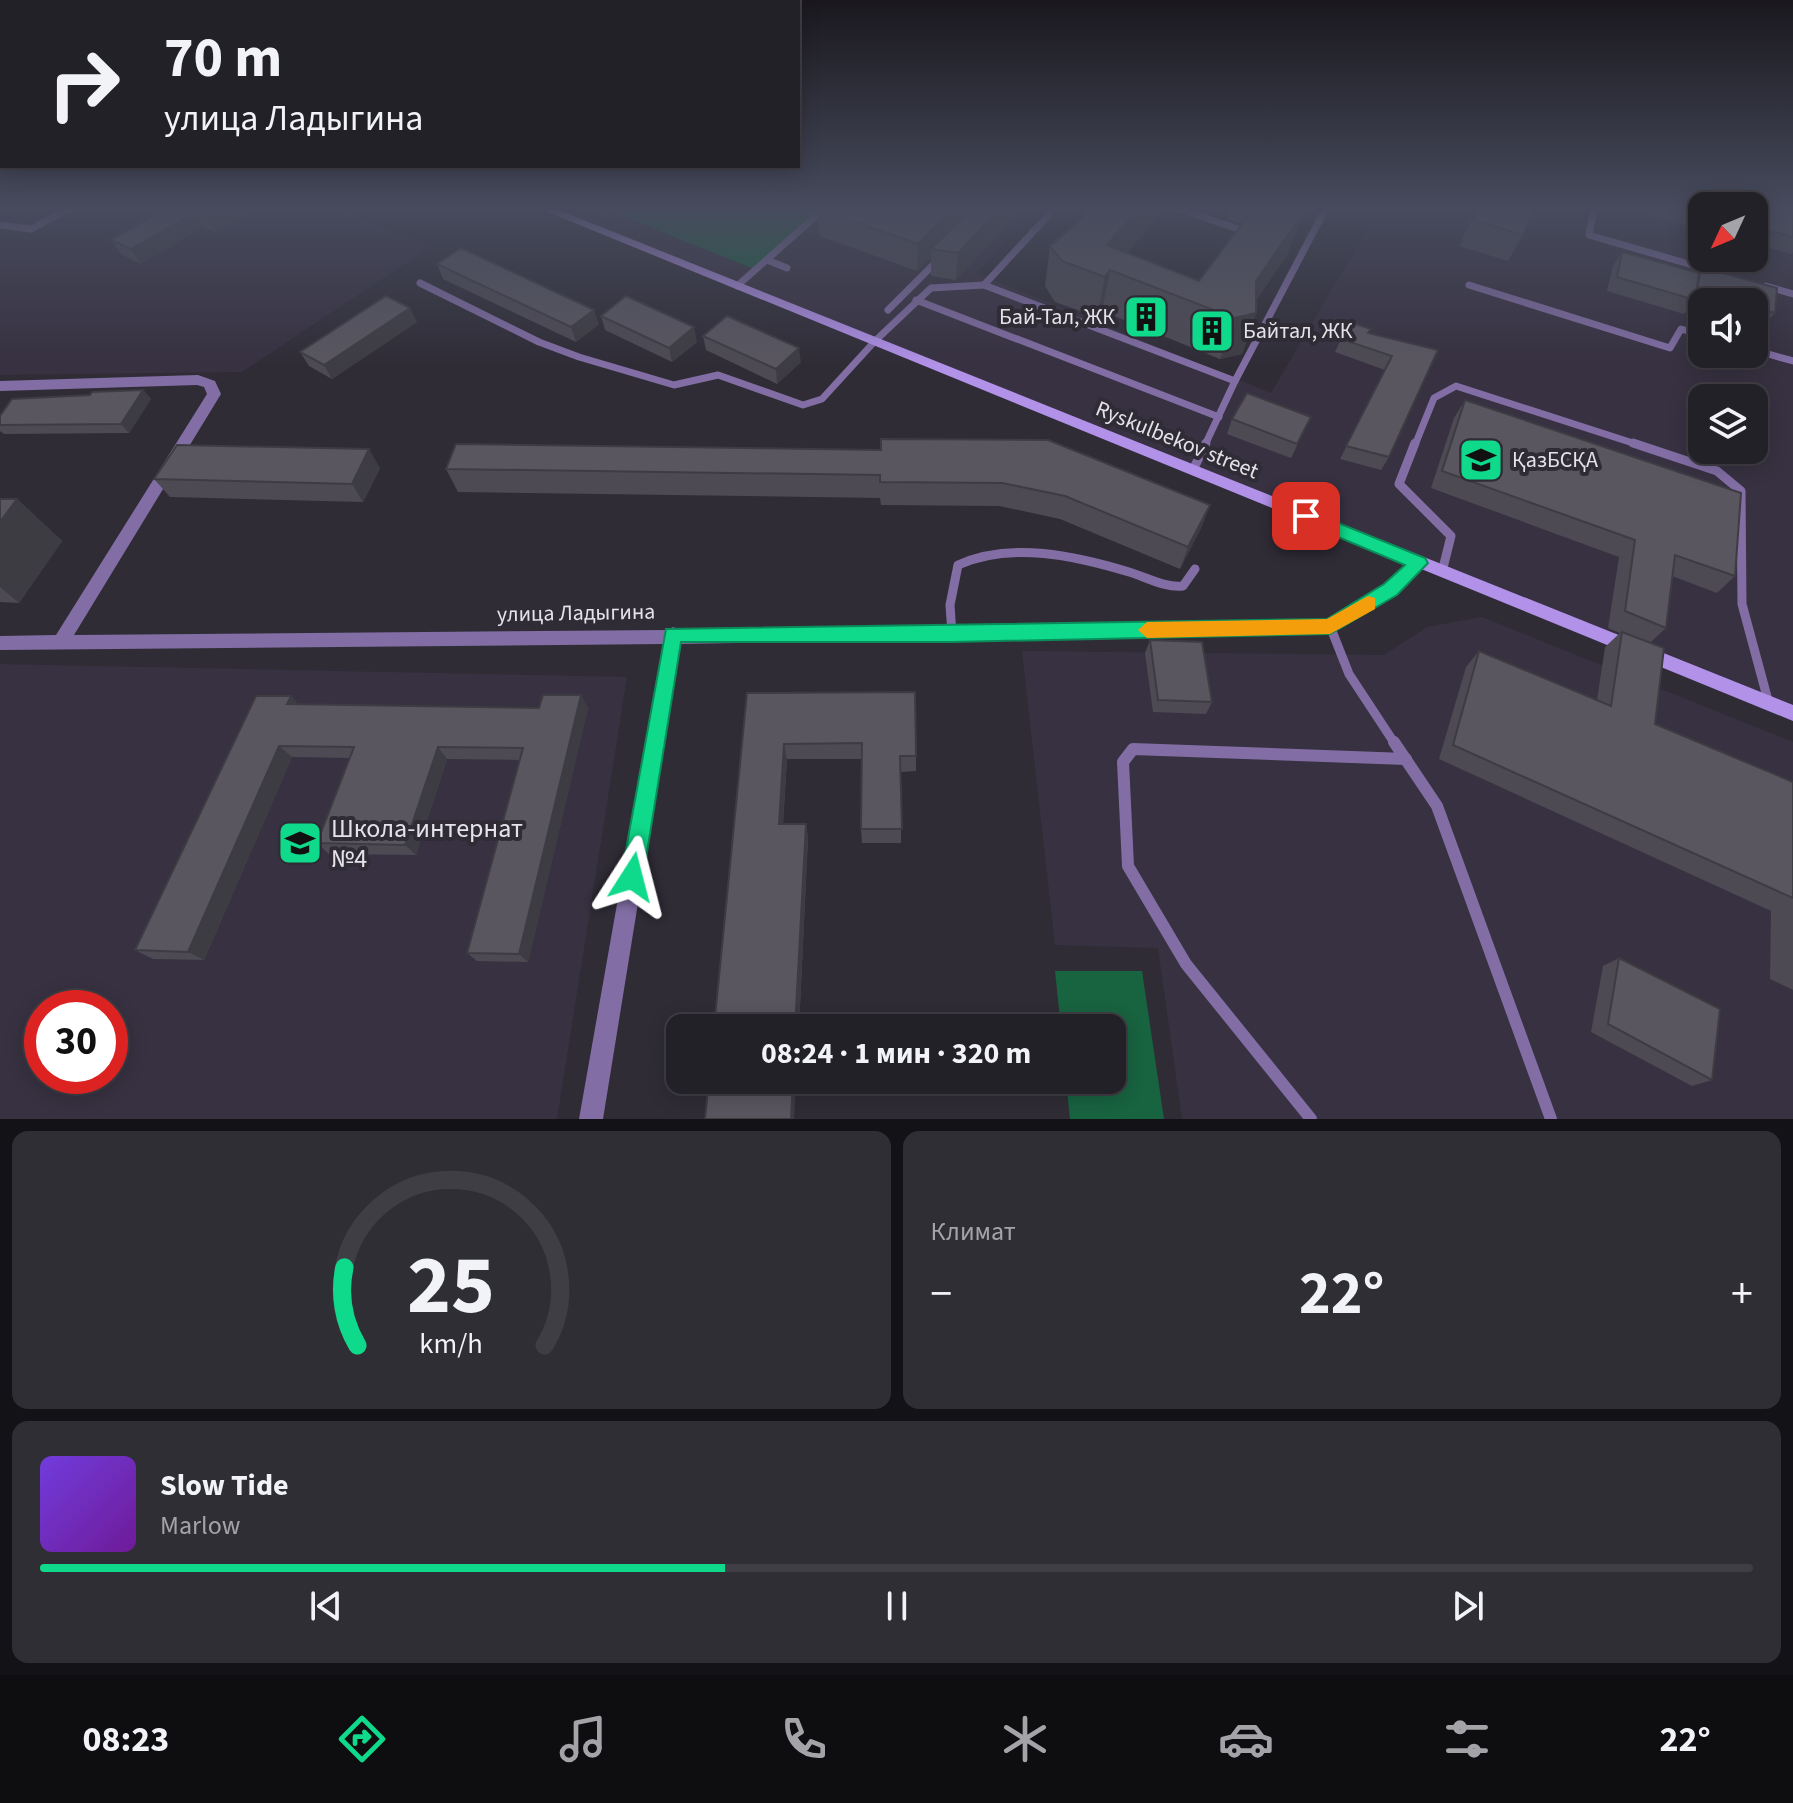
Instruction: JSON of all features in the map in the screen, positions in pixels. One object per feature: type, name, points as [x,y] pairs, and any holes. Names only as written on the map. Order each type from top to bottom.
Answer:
[{"type":"street","name":"Ryskulbekov street","points":[[673,260],[1793,713]]},
{"type":"street","points":[[0,386],[198,380],[210,384],[214,394],[61,642]]},
{"type":"street","points":[[1330,626],[1391,589],[1419,563]]},
{"type":"street","name":"улица Ладыгина","points":[[0,643],[673,634],[952,634],[1330,626]]},
{"type":"street","points":[[591,1119],[673,634]]},
{"type":"lane","points":[[737,286],[767,260]]},
{"type":"lane","points":[[768,260],[787,268]]},
{"type":"lane","points":[[888,310],[938,260]]},
{"type":"lane","points":[[984,285],[1007,260]]},
{"type":"lane","points":[[1193,470],[1235,381],[1299,260]]},
{"type":"lane","points":[[1676,260],[1720,273]]},
{"type":"lane","points":[[1749,281],[1793,294]]},
{"type":"lane","points":[[420,283],[539,342],[579,357],[674,385],[718,375],[803,405],[822,399],[875,341],[931,288],[984,285],[1235,381]]},
{"type":"lane","points":[[1469,285],[1670,348],[1681,329],[1688,331]]},
{"type":"lane","points":[[916,300],[1219,417]]},
{"type":"lane","points":[[1768,354],[1793,361]]},
{"type":"lane","points":[[1442,572],[1451,536],[1399,484],[1434,398],[1456,386],[1717,471],[1741,491],[1742,604],[1769,704]]},
{"type":"lane","points":[[952,634],[950,605],[958,565],[983,554],[1086,558],[1173,587],[1183,586],[1195,569]]},
{"type":"lane","points":[[1330,626],[1349,674],[1437,806],[1551,1119]]},
{"type":"lane","points":[[1311,1119],[1186,964],[1128,866],[1123,762],[1133,749],[1406,759]]},
{"type":"shaded area","points":[[0,260],[410,260],[242,372],[0,375]]},
{"type":"shaded area","name":"ҚазБСҚА","points":[[673,260],[989,260],[976,273],[1271,393],[1349,260],[1688,260],[1688,272],[1768,272],[1768,260],[1793,260],[1793,713]]},
{"type":"shaded area","points":[[1482,617],[1793,742],[1793,1119],[1182,1119],[1158,948],[1055,945],[1022,651],[1384,655],[1427,627]]},
{"type":"shaded area","name":"Школа-интернат №4","points":[[0,664],[627,677],[557,1119],[0,1119]]},
{"type":"green space","points":[[732,260],[764,260],[754,269]]},
{"type":"green space","points":[[1055,971],[1142,971],[1164,1119],[1070,1119],[1067,1094],[1126,1094],[1126,1014],[1060,1014]]},
{"type":"building","points":[[443,260],[487,260],[594,310],[571,327],[437,264]]},
{"type":"building","points":[[1146,260],[1199,281],[1215,260],[1270,260],[1256,281],[1256,313],[1234,318],[1110,270],[1105,277],[1062,261]]},
{"type":"building","points":[[1620,260],[1652,260],[1699,273],[1697,288],[1688,288],[1688,298],[1617,277]]},
{"type":"building","points":[[1700,272],[1719,272],[1777,288],[1775,313],[1768,311],[1768,288],[1698,288]]},
{"type":"building","points":[[386,296],[410,308],[324,365],[300,352]]},
{"type":"building","points":[[626,296],[694,327],[669,348],[601,316]]},
{"type":"building","points":[[727,316],[799,348],[776,369],[703,336]]},
{"type":"building","points":[[1350,322],[1371,329],[1368,333],[1438,350],[1389,457],[1346,446],[1392,356],[1341,339]]},
{"type":"building","points":[[143,390],[121,424],[0,425],[0,416],[12,399]]},
{"type":"building","points":[[1247,393],[1311,417],[1297,444],[1232,419]]},
{"type":"building","points":[[1465,400],[1741,493],[1735,576],[1675,555],[1666,628],[1625,611],[1635,540],[1442,471]]},
{"type":"building","points":[[881,439],[1048,440],[1210,505],[1188,547],[1065,496],[1002,483],[880,482],[880,475],[446,469],[456,444],[881,450]]},
{"type":"building","points":[[177,445],[369,449],[352,484],[154,479]]},
{"type":"building","points":[[0,499],[17,499],[0,522]]},
{"type":"building","points":[[1622,632],[1664,648],[1655,724],[1793,782],[1793,898],[1453,745],[1479,651],[1611,706]]},
{"type":"building","points":[[1150,640],[1202,642],[1212,702],[1158,700]]},
{"type":"building","points":[[915,692],[916,756],[900,756],[902,829],[861,829],[862,743],[784,744],[779,824],[806,824],[796,1014],[715,1014],[747,693]]},
{"type":"building","points":[[543,695],[581,695],[519,954],[467,953],[523,748],[438,747],[405,845],[317,843],[354,747],[279,746],[188,952],[135,950],[256,696],[291,696],[287,704],[539,708]]},
{"type":"building","points":[[1619,958],[1720,1009],[1712,1080],[1608,1024]]},
{"type":"building","points":[[708,1094],[792,1094],[791,1119],[705,1119]]},
{"type":"slow traffic","points":[[1147,630],[1330,626],[1368,603]]},
{"type":"place","name":"Бай-Тал, ЖК","points":[[1146,317]]},
{"type":"place","name":"Байтал, ЖК","points":[[1212,331]]},
{"type":"place","name":"ҚазБСҚА","points":[[1481,460]]},
{"type":"place","name":"Школа-интернат №4","points":[[300,843]]},
{"type":"route","points":[[632,877],[673,634],[952,634],[1330,626],[1391,589],[1419,563],[1306,516]]}]
